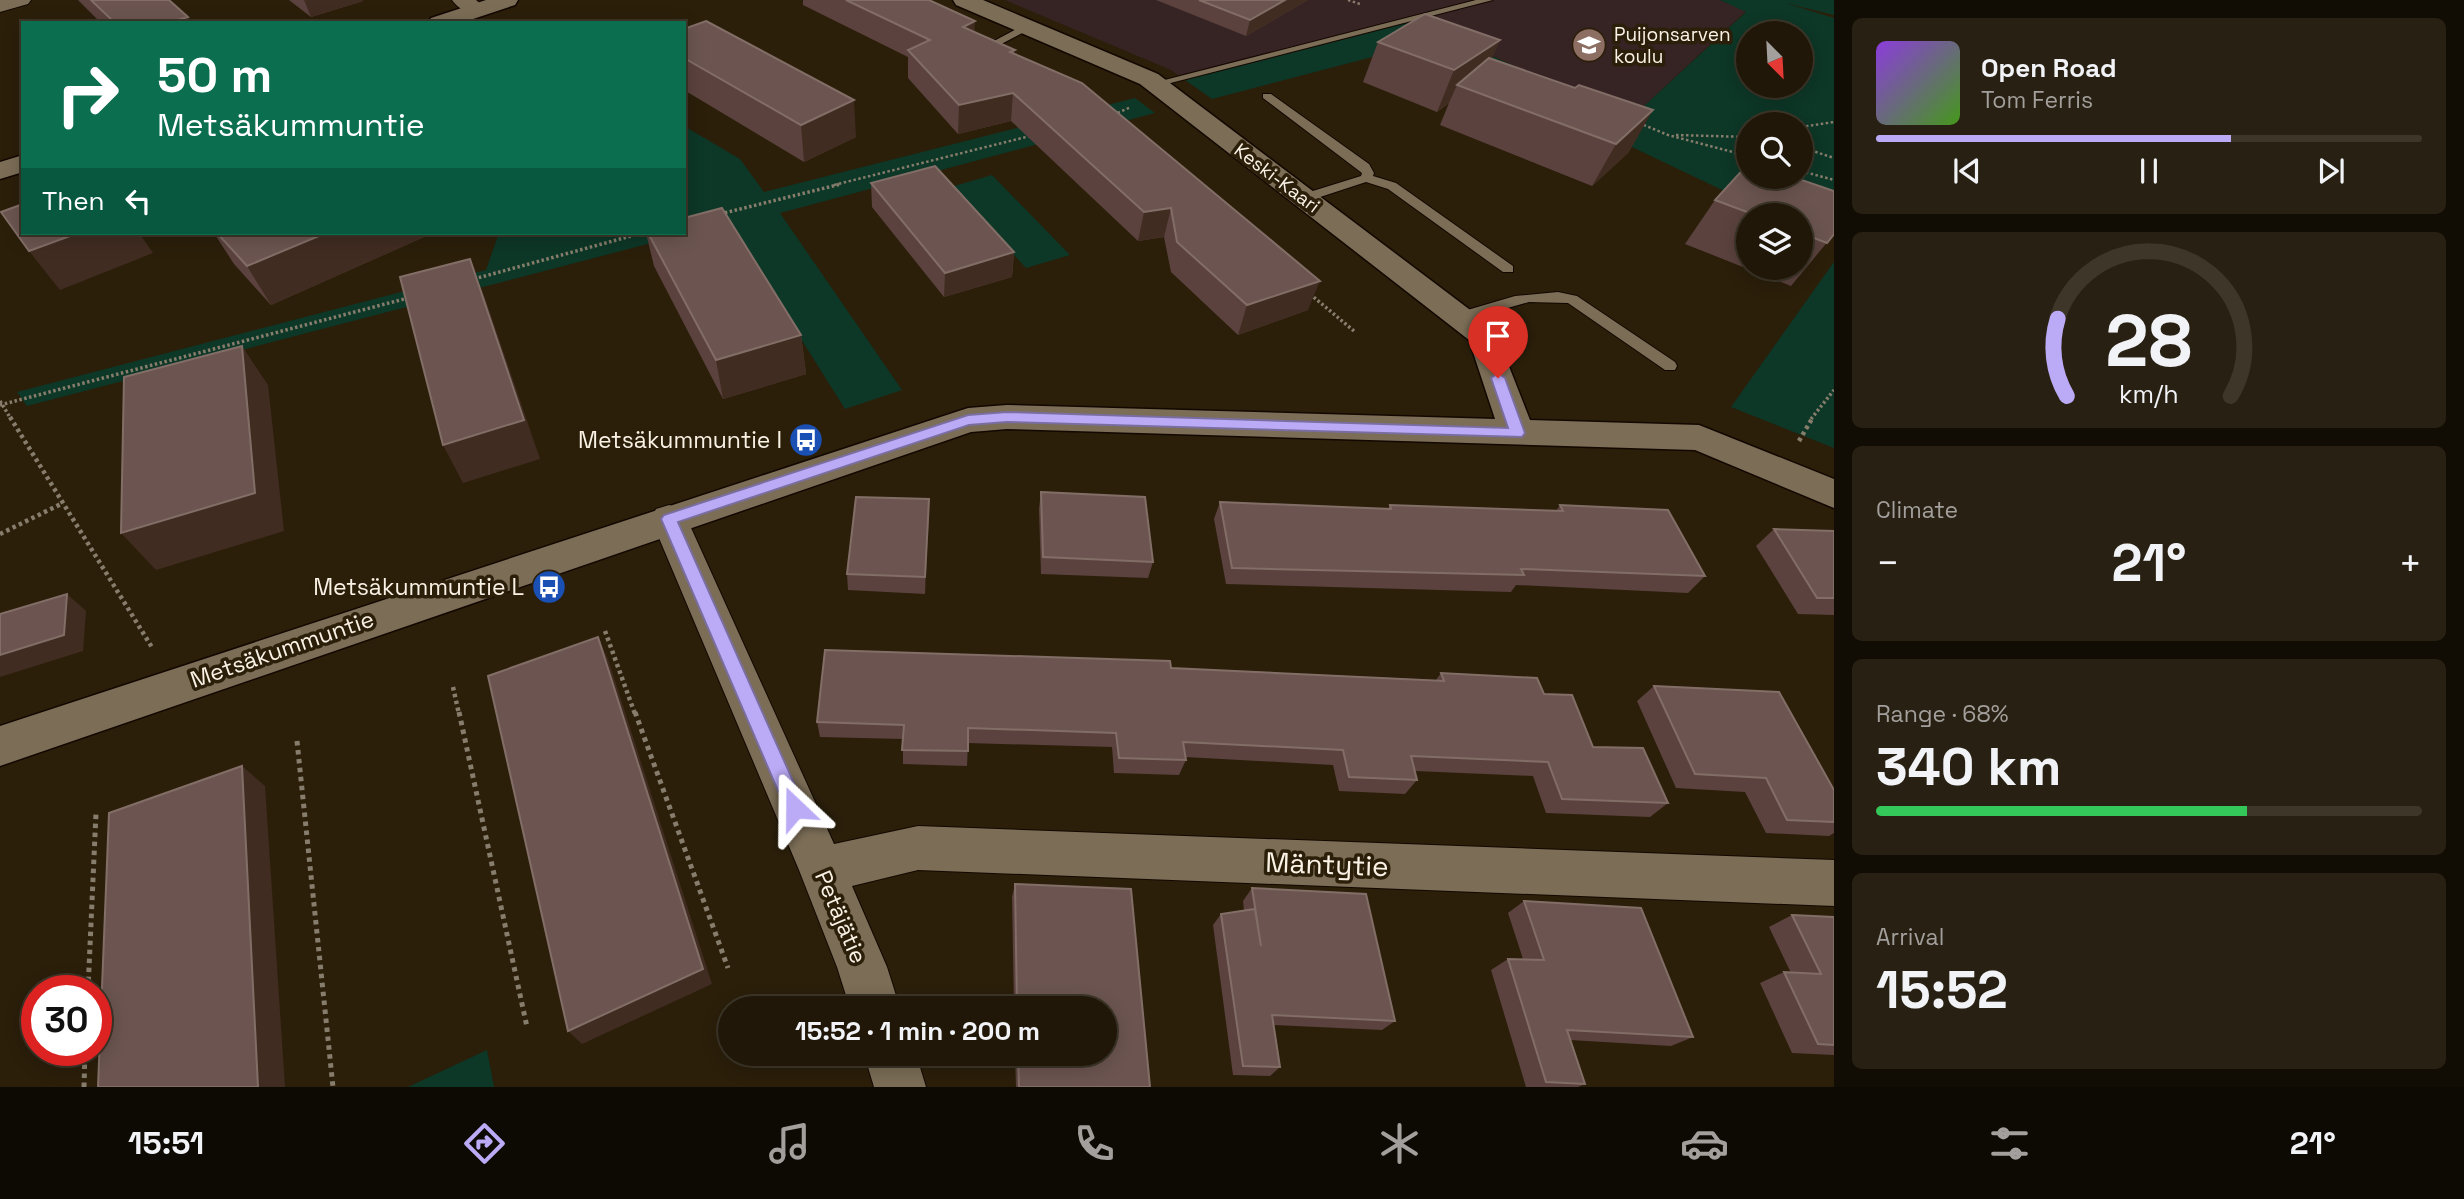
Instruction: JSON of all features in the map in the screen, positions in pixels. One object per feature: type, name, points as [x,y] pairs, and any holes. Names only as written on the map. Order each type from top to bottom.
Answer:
[{"type":"street","points":[[0,6],[21,0]]},
{"type":"street","points":[[442,21],[470,5],[507,0]]},
{"type":"street","name":"Keski-Kaari","points":[[964,0],[1152,82],[1483,335],[1517,433]]},
{"type":"street","points":[[0,171],[21,164]]},
{"type":"street","name":"Metsäkummuntie","points":[[0,746],[968,420],[1007,417],[1699,438],[1834,494]]},
{"type":"street","name":"Petäjätie","points":[[669,519],[822,870],[871,996]]},
{"type":"street","name":"Mäntytie","points":[[822,870],[918,848],[1834,883]]},
{"type":"street","points":[[894,1066],[900,1087]]},
{"type":"lane","points":[[1152,82],[1488,0]]},
{"type":"lane","points":[[982,50],[1026,27]]},
{"type":"lane","points":[[1267,96],[1365,167],[1368,173],[1366,178]]},
{"type":"lane","points":[[1304,198],[1366,178],[1392,186],[1508,270]]},
{"type":"lane","points":[[1459,317],[1543,295],[1572,299],[1670,366]]},
{"type":"path","points":[[1112,115],[1136,104],[1152,82]]},
{"type":"path","points":[[1630,120],[1668,135],[1736,153]]},
{"type":"path","points":[[1813,125],[1834,122]]},
{"type":"path","points":[[710,217],[1035,135]]},
{"type":"path","points":[[1668,135],[1736,137]]},
{"type":"path","points":[[1813,151],[1834,158]]},
{"type":"path","points":[[1813,174],[1834,180]]},
{"type":"path","points":[[464,282],[635,235]]},
{"type":"path","points":[[1301,286],[1354,331]]},
{"type":"path","points":[[159,659],[1,403],[412,297]]},
{"type":"path","points":[[1798,444],[1809,422],[1834,390]]},
{"type":"path","points":[[0,534],[63,503]]},
{"type":"path","points":[[605,631],[728,968]]},
{"type":"path","points":[[453,687],[527,1027]]},
{"type":"path","points":[[297,741],[333,1087]]},
{"type":"path","points":[[89,975],[96,813]]},
{"type":"path","points":[[84,1087],[85,1066]]},
{"type":"shaded area","name":"Puijonsarven koulu","points":[[1005,0],[1720,0],[1746,11],[1630,119],[1416,21],[1185,80],[1171,70]]},
{"type":"green space","points":[[1720,0],[1834,0],[1834,15],[1785,3],[1834,18],[1834,228],[1813,220],[1813,203],[1755,203],[1743,200],[1418,45],[1212,99],[1185,80],[1415,21],[1630,119],[1736,21],[1736,98],[1813,98],[1813,21],[1736,21],[1746,12]]},
{"type":"green space","points":[[1135,98],[1155,113],[780,213],[902,390],[845,409],[728,223],[686,234],[686,127],[740,159],[764,192]]},
{"type":"green space","points":[[992,175],[1070,255],[1026,268],[951,187]]},
{"type":"green space","points":[[498,235],[682,235],[27,406],[17,392],[486,270]]},
{"type":"green space","points":[[1834,262],[1834,448],[1731,407]]},
{"type":"green space","points":[[487,1050],[494,1087],[408,1087]]},
{"type":"building","points":[[91,0],[169,0],[188,17],[174,21],[113,21]]},
{"type":"building","points":[[846,0],[929,0],[975,21],[963,27],[1015,50],[1010,52],[1082,83],[1320,281],[1247,305],[1177,242],[1171,208],[1144,212],[1013,93],[959,105],[908,50],[930,40]]},
{"type":"building","points":[[1199,0],[1285,0],[1250,20]]},
{"type":"building","points":[[1425,14],[1500,40],[1454,70],[1378,42]]},
{"type":"building","points":[[706,21],[854,100],[801,125],[686,59],[686,28]]},
{"type":"building","points":[[1489,58],[1575,88],[1579,85],[1653,110],[1616,144],[1457,85]]},
{"type":"building","points":[[935,166],[1014,252],[945,273],[871,183]]},
{"type":"building","points":[[1736,177],[1736,189],[1813,189],[1813,184],[1834,191],[1834,234],[1827,243],[1813,238],[1813,203],[1736,203],[1736,208],[1715,200]]},
{"type":"building","points":[[21,205],[21,235],[73,235],[29,251],[1,212]]},
{"type":"building","points":[[722,208],[801,335],[716,360],[649,235],[686,235],[686,217]]},
{"type":"building","points":[[219,235],[321,235],[247,266]]},
{"type":"building","points":[[470,259],[524,420],[443,445],[400,277]]},
{"type":"building","points":[[242,346],[255,493],[121,533],[124,377]]},
{"type":"building","points":[[1041,492],[1145,497],[1153,562],[1043,557]]},
{"type":"building","points":[[856,497],[929,499],[925,577],[847,574]]},
{"type":"building","points":[[1220,502],[1391,509],[1390,505],[1563,511],[1560,505],[1668,510],[1705,576],[1521,569],[1524,575],[1232,568]]},
{"type":"building","points":[[1774,529],[1834,531],[1834,598],[1817,598]]},
{"type":"building","points":[[67,594],[64,635],[0,655],[0,614]]},
{"type":"building","points":[[598,637],[703,969],[568,1031],[488,676]]},
{"type":"building","points":[[825,650],[1170,661],[1171,668],[1444,681],[1441,673],[1537,678],[1544,694],[1572,695],[1593,747],[1643,748],[1668,803],[1562,799],[1548,762],[1411,756],[1417,780],[1349,777],[1343,750],[1183,742],[1186,760],[1119,758],[1116,733],[968,728],[968,751],[902,750],[904,725],[817,722]]},
{"type":"building","points":[[1654,686],[1779,692],[1834,790],[1834,822],[1787,820],[1766,778],[1695,774]]},
{"type":"building","points":[[242,766],[258,1087],[98,1087],[99,1066],[112,1066],[112,975],[102,975],[109,813]]},
{"type":"building","points":[[1015,884],[1131,889],[1150,1087],[1019,1087],[1018,1066],[1117,1066],[1117,996],[1017,996]]},
{"type":"building","points":[[1252,888],[1366,894],[1395,1021],[1272,1015],[1280,1067],[1243,1066],[1221,914],[1255,909],[1261,946]]},
{"type":"building","points":[[1524,901],[1641,908],[1693,1037],[1567,1030],[1585,1084],[1546,1082],[1508,959],[1544,960]]},
{"type":"building","points":[[1792,915],[1834,917],[1834,1045],[1818,1044],[1784,972],[1821,974]]},
{"type":"place","name":"Puijonsarven koulu","points":[[1589,45]]},
{"type":"place","name":"Metsäkummuntie I","points":[[806,440]]},
{"type":"place","name":"Metsäkummuntie L","points":[[549,587]]},
{"type":"route","points":[[795,808],[669,519],[968,420],[1007,417],[1517,433],[1498,378]]}]
